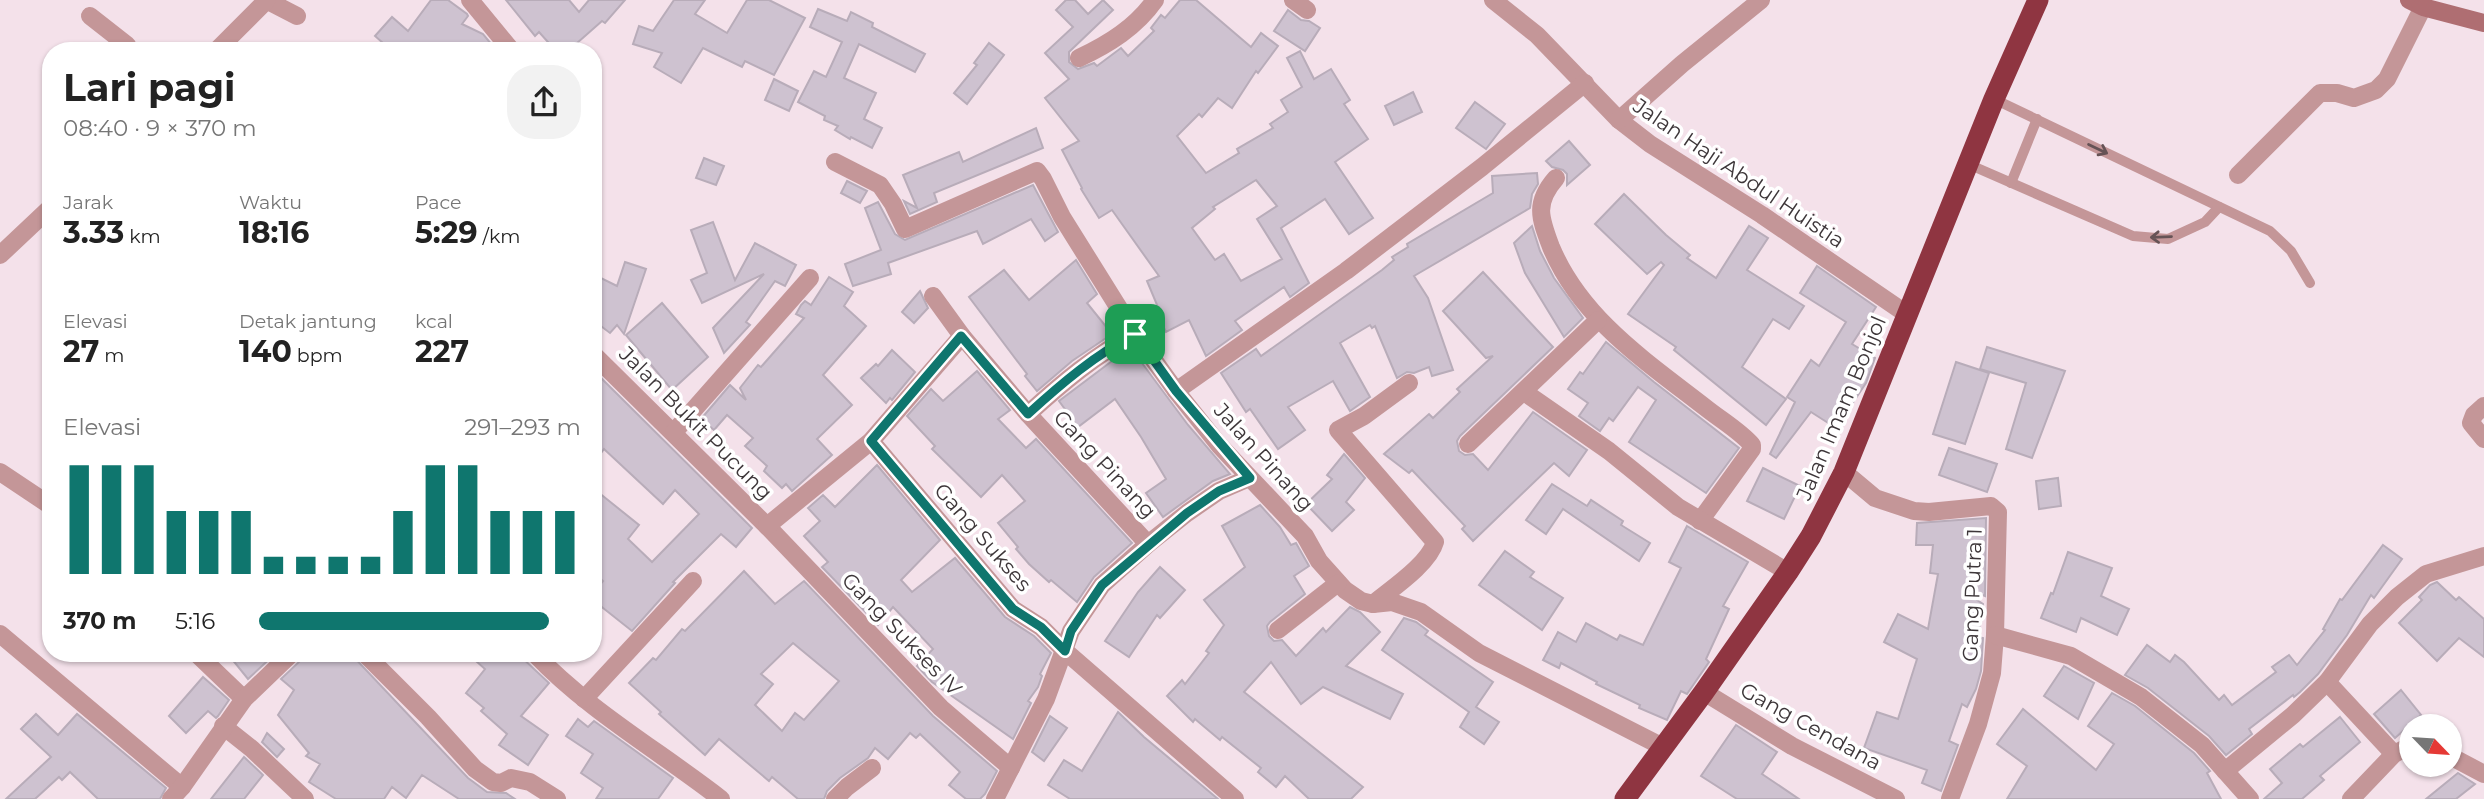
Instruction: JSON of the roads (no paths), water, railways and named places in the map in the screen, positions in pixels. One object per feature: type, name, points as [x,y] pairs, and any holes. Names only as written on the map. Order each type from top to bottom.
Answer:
[{"type":"highway","name":"Jalan Imam Bonjol","points":[[1625,799],[1704,692],[1811,536],[1844,472],[1994,99],[2038,0]]},
{"type":"street","points":[[225,42],[268,0],[297,16]]},
{"type":"street","points":[[470,0],[505,42]]},
{"type":"street","points":[[1079,58],[1120,36],[1145,14],[1155,0]]},
{"type":"street","name":"Jalan Haji Abdul Huistia","points":[[1493,0],[1537,36],[1619,120],[1650,144],[1762,215],[1908,316]]},
{"type":"street","points":[[1619,120],[1682,64],[1761,0]]},
{"type":"street","points":[[2238,175],[2320,93],[2337,93],[2354,98],[2376,90],[2387,79],[2416,3],[2484,23]]},
{"type":"street","points":[[90,16],[122,42]]},
{"type":"street","points":[[1176,391],[1346,271],[1482,167],[1584,83]]},
{"type":"street","name":"Jalan Pinang","points":[[835,162],[880,185],[905,229],[1037,171],[1062,217],[1135,334],[1176,391],[1250,478],[1305,536],[1319,561],[1338,583],[1361,601],[1373,604],[1392,602],[1421,612],[1479,653],[1664,747]]},
{"type":"street","points":[[1556,178],[1546,189],[1539,205],[1544,228],[1559,266],[1598,320],[1642,359],[1752,445],[1752,449],[1700,521]]},
{"type":"street","points":[[0,255],[42,215]]},
{"type":"street","points":[[674,432],[810,278]]},
{"type":"street","name":"Gang Pinang","points":[[933,296],[961,336],[1028,414],[1148,544]]},
{"type":"street","points":[[1468,444],[1598,320]]},
{"type":"street","name":"Gang Pinang","points":[[1028,414],[1079,368],[1135,334]]},
{"type":"street","points":[[767,526],[871,441],[961,336]]},
{"type":"street","name":"Jalan Bukit Pucung","points":[[602,363],[767,526]]},
{"type":"street","points":[[1373,604],[1418,566],[1430,553],[1435,542],[1338,430],[1364,416],[1409,383]]},
{"type":"street","points":[[1524,392],[1609,451],[1678,507],[1788,572]]},
{"type":"street","points":[[2484,406],[2474,415],[2471,423],[2484,439]]},
{"type":"street","name":"Gang Sukses","points":[[871,441],[1013,609],[1041,627],[1229,797]]},
{"type":"street","points":[[0,472],[42,500]]},
{"type":"street","name":"Gang Putra 1","points":[[1844,472],[1875,498],[1913,511],[1991,506],[1998,512],[1992,673],[1964,765],[1950,799]]},
{"type":"street","points":[[995,799],[1046,699],[1071,631],[1102,585],[1148,544],[1219,491],[1250,478]]},
{"type":"street","name":"Gang Sukses IV","points":[[767,526],[941,708],[1011,768]]},
{"type":"street","points":[[2225,771],[2293,715],[2327,682],[2383,609],[2426,574],[2484,556]]},
{"type":"street","points":[[584,699],[693,582]]},
{"type":"street","points":[[1278,630],[1338,583]]},
{"type":"street","points":[[0,634],[176,793],[244,699],[283,662]]},
{"type":"street","points":[[1995,635],[2071,656],[2141,697],[2202,745],[2249,799]]},
{"type":"street","points":[[206,662],[244,699]]},
{"type":"street","points":[[373,662],[475,769],[493,782],[511,778],[530,782],[557,799]]},
{"type":"street","points":[[544,662],[584,699],[625,731],[721,799]]},
{"type":"street","points":[[2327,682],[2394,754]]},
{"type":"street","name":"Gang Cendana","points":[[1704,692],[1793,746],[1896,799]]},
{"type":"street","points":[[223,726],[252,749],[305,799]]},
{"type":"street","points":[[2351,799],[2399,751]]},
{"type":"street","points":[[2462,762],[2484,774]]},
{"type":"street","points":[[835,799],[872,768]]},
{"type":"lane","points":[[1994,99],[2270,231],[2291,251],[2310,283]]},
{"type":"lane","points":[[2011,183],[2036,120]]},
{"type":"lane","points":[[1968,164],[2133,236],[2168,239],[2204,222],[2219,207]]}]
